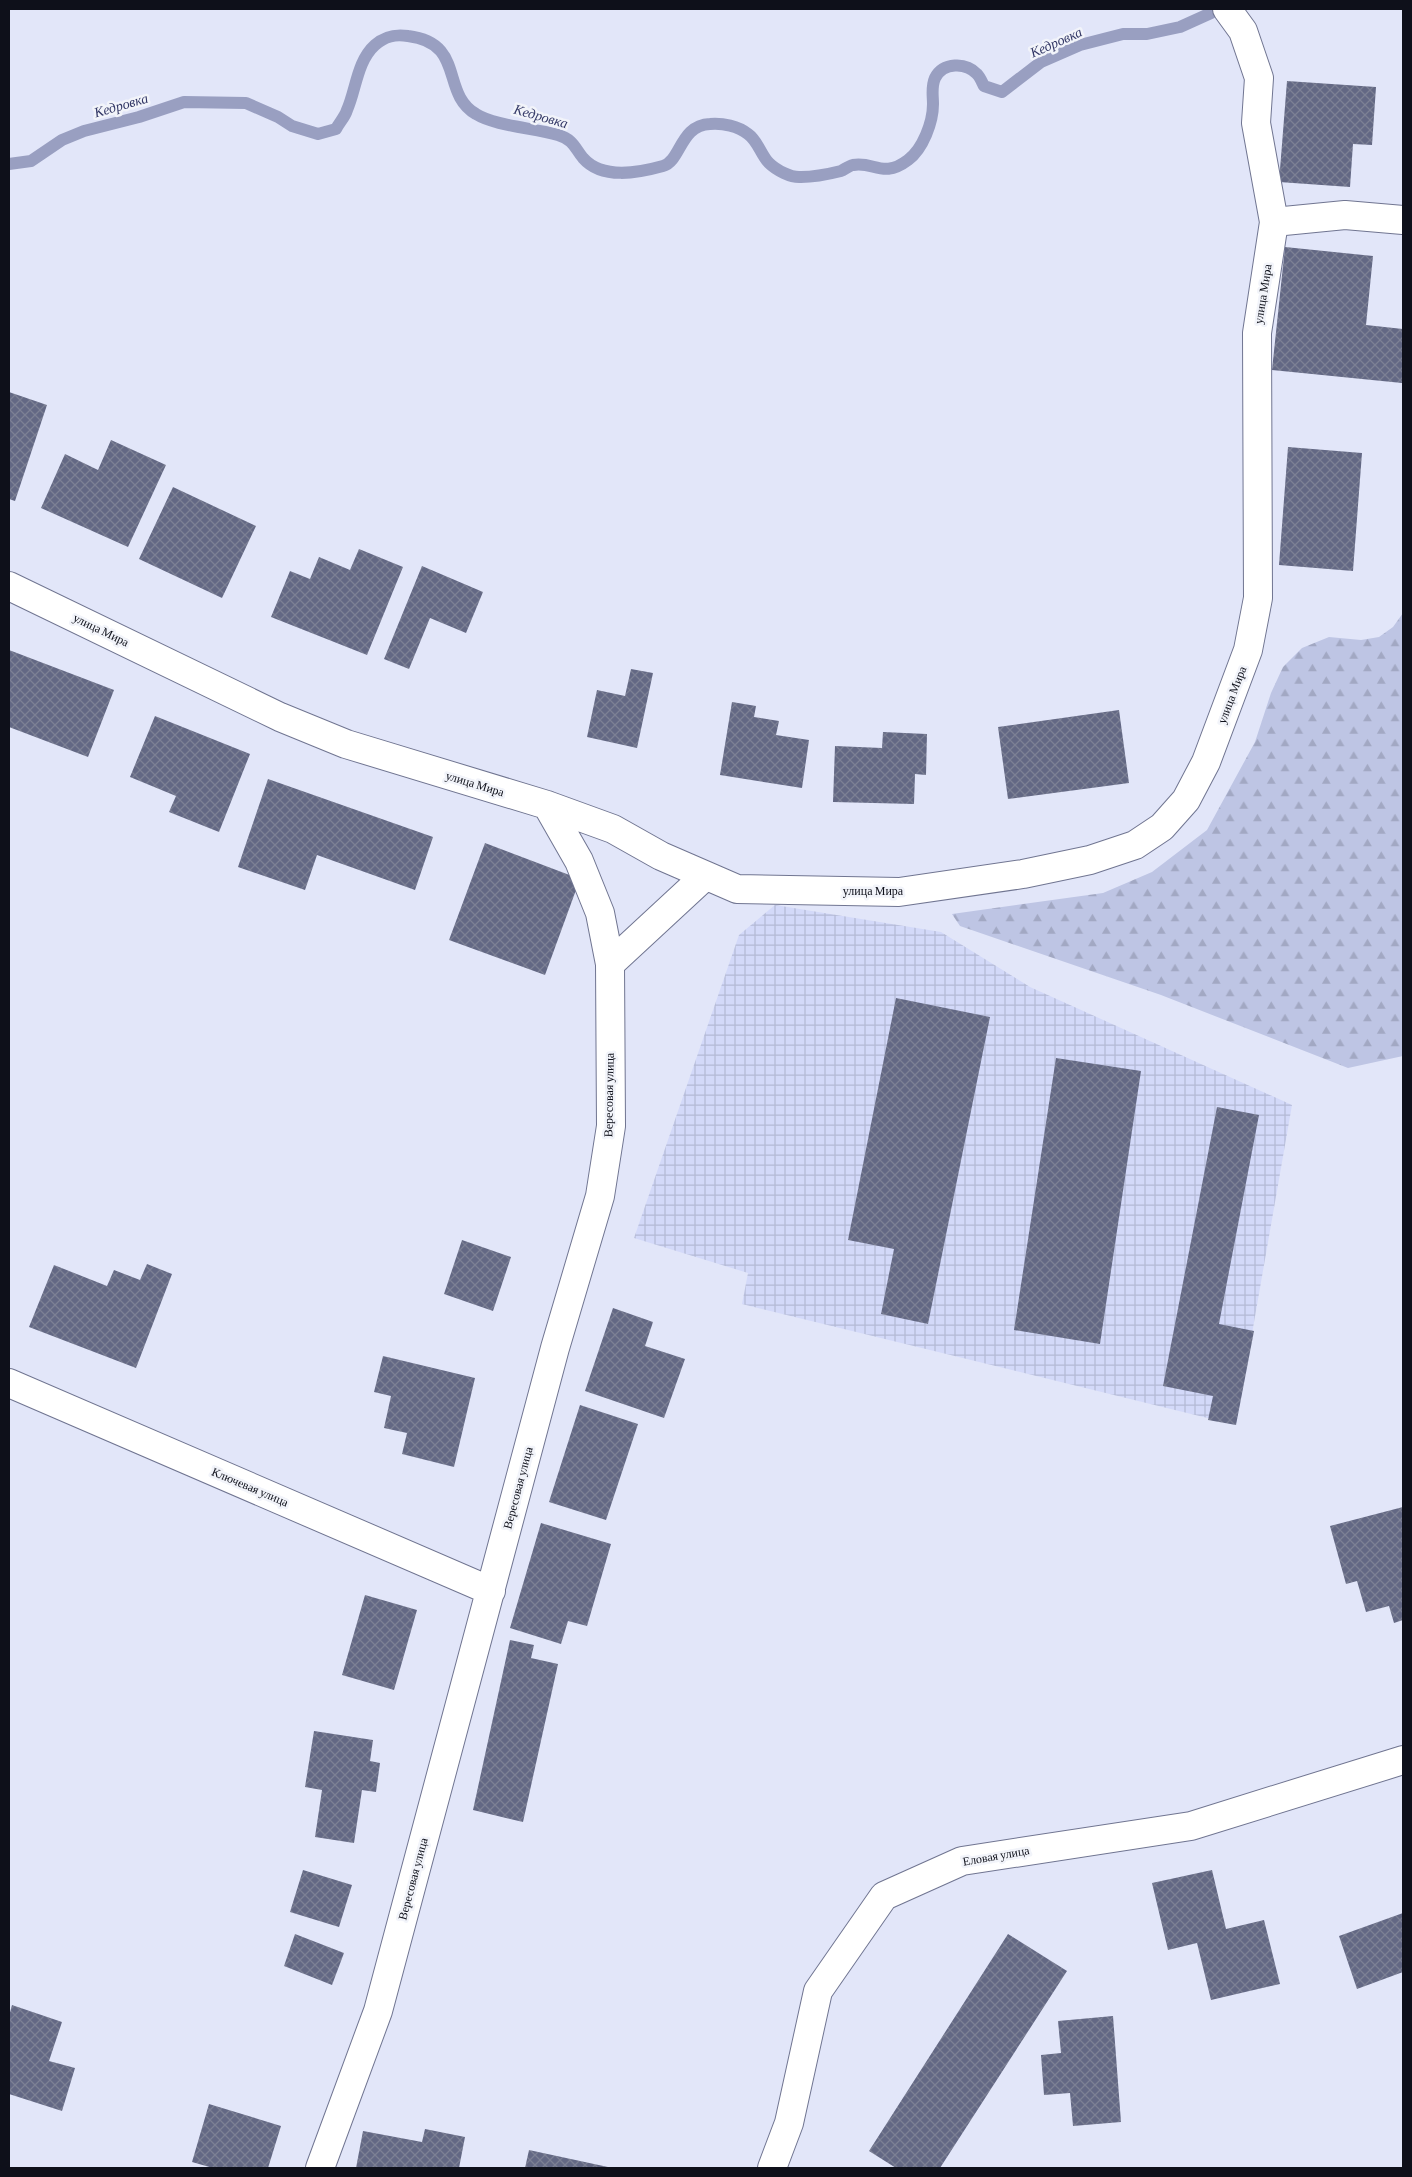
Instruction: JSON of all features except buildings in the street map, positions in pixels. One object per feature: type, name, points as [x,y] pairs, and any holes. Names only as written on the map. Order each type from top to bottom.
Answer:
[{"type":"street","name":"улица Мира","points":[[9,586],[280,717],[346,744],[547,805],[613,829],[661,856],[737,890],[900,892],[1023,874],[1090,860],[1135,845],[1162,827],[1186,800],[1206,762],[1248,650],[1258,598],[1257,333],[1274,222],[1256,123],[1259,78],[1242,31],[1227,9]]},
{"type":"street","points":[[1274,222],[1345,215],[1403,220]]},
{"type":"street","name":"Вересовая улица","points":[[320,2168],[378,2011],[555,1348],[600,1196],[611,1126],[610,964],[600,913],[579,861],[547,805]]},
{"type":"street","points":[[610,964],[705,876]]},
{"type":"street","name":"Ключевая улица","points":[[9,1383],[491,1591]]},
{"type":"street","name":"Еловая улица","points":[[772,2168],[789,2123],[818,1991],[884,1896],[962,1861],[1191,1826],[1403,1760]]},
{"type":"shaded area","points":[[775,905],[941,932],[1030,987],[1292,1105],[1236,1425],[742,1304],[748,1273],[634,1238],[739,935]]},
{"type":"green space","points":[[1403,613],[1403,1056],[1348,1068],[1161,995],[960,926],[952,914],[1103,893],[1152,872],[1207,830],[1255,742],[1271,693],[1283,667],[1302,648],[1329,637],[1361,640],[1379,637],[1393,627]]},
{"type":"waterway","name":"Кедровка","points":[[9,164],[31,161],[62,140],[84,131],[139,117],[184,102],[246,103],[278,117],[292,126],[318,134],[336,129],[346,113],[364,59],[375,45],[390,36],[399,35],[426,41],[438,48],[446,58],[458,94],[465,105],[476,114],[494,121],[563,137],[573,144],[583,158],[600,170],[621,173],[643,171],[663,166],[669,163],[693,130],[710,124],[730,126],[744,131],[754,140],[769,163],[788,175],[806,177],[826,174],[860,164],[885,169],[899,166],[908,160],[923,142],[933,111],[934,81],[943,69],[955,66],[967,67],[977,74],[984,86],[1002,92],[1041,62],[1080,45],[1123,34],[1147,34],[1180,27],[1211,13]]}]
